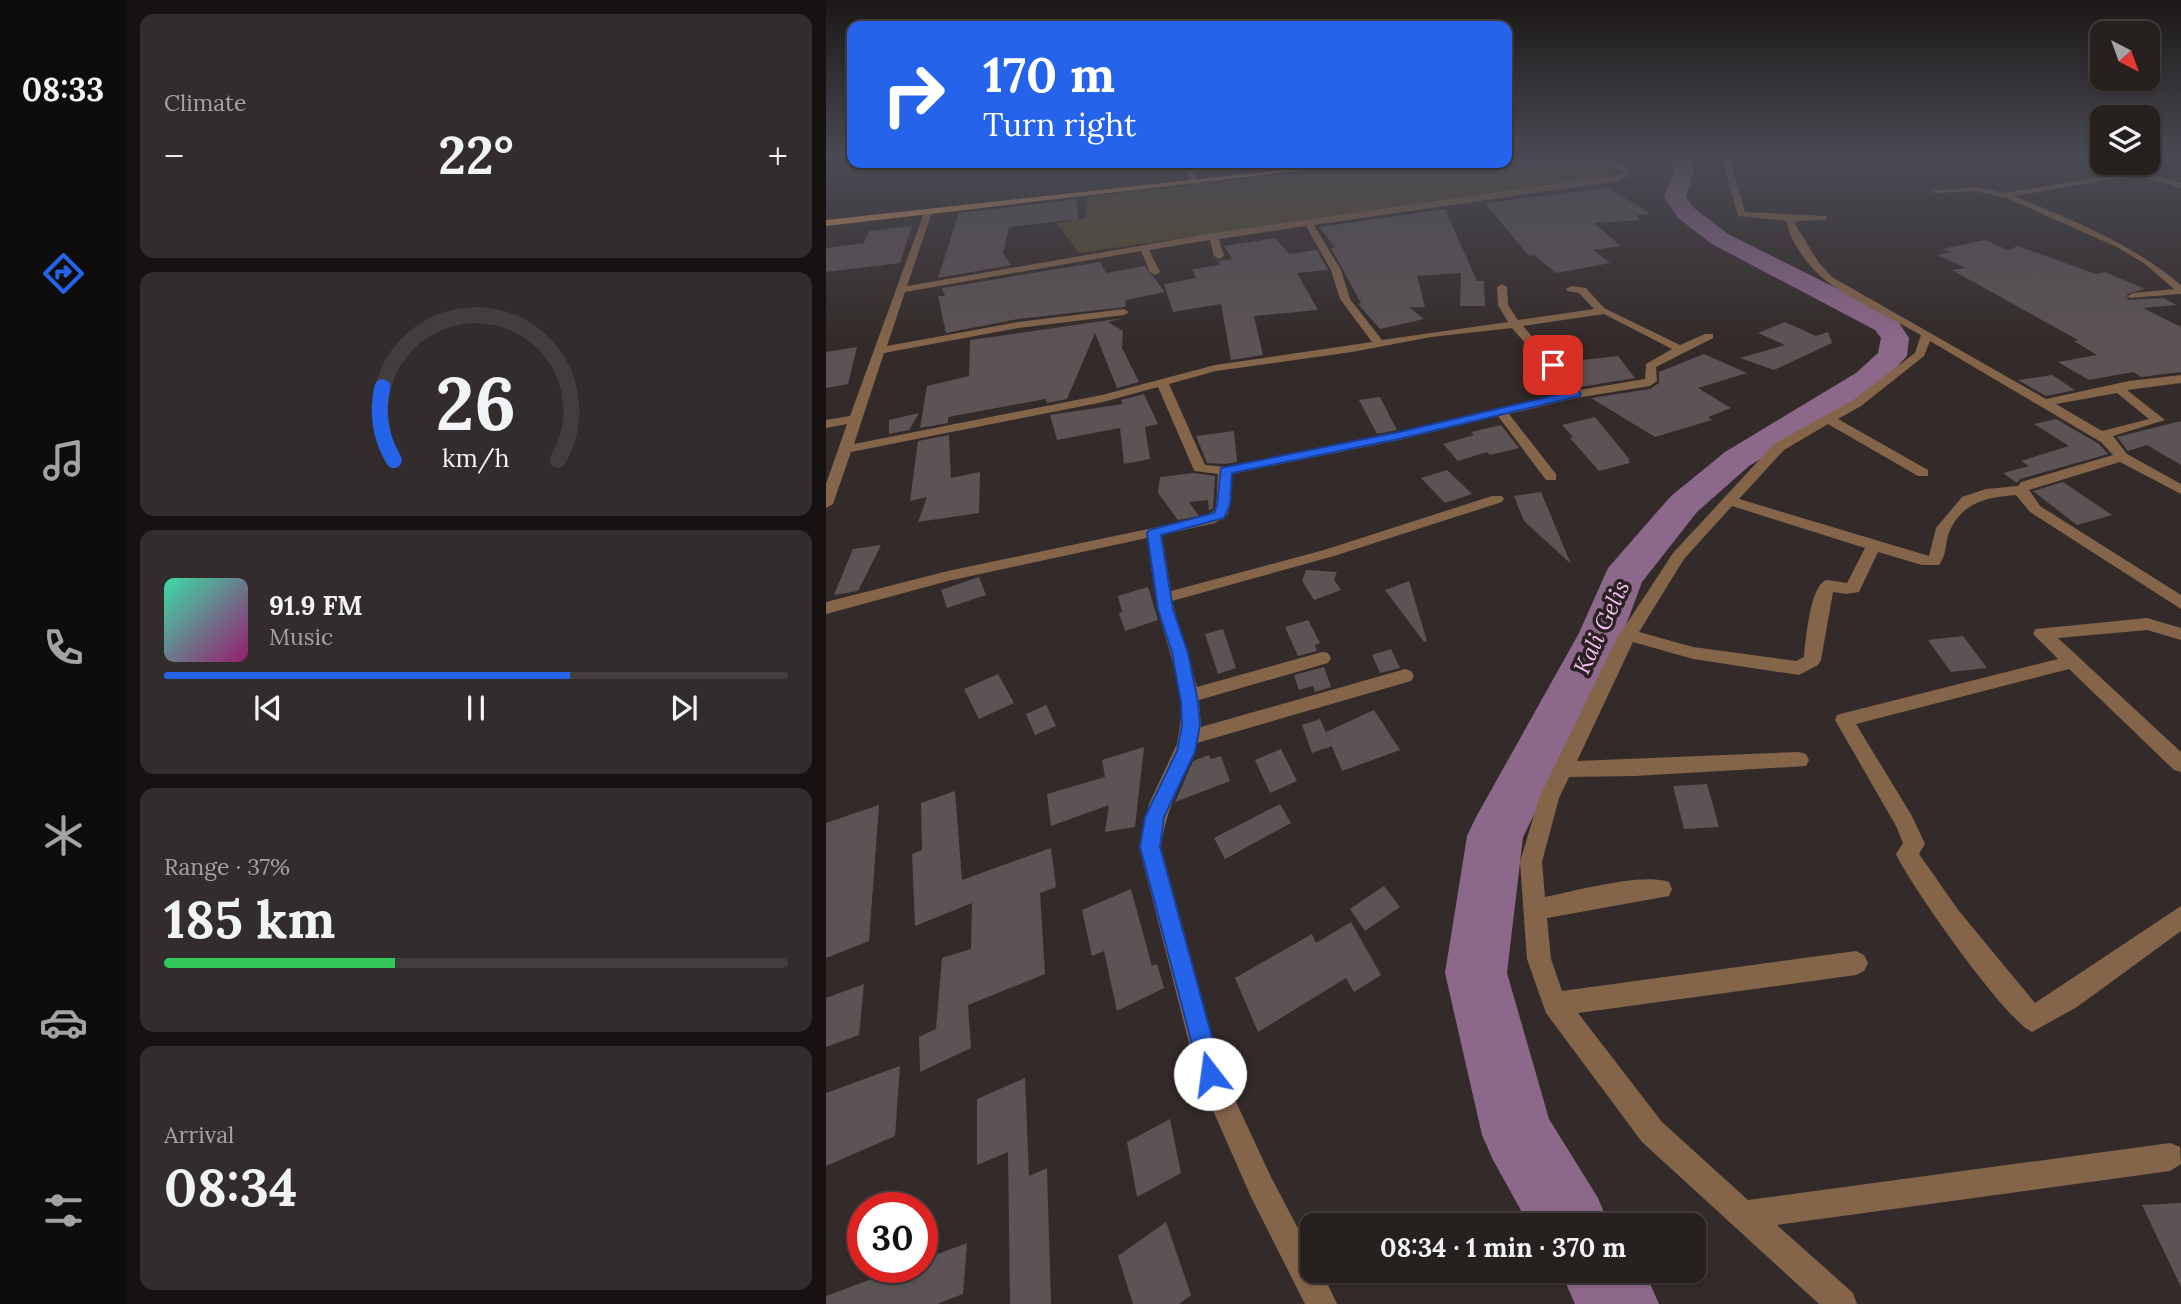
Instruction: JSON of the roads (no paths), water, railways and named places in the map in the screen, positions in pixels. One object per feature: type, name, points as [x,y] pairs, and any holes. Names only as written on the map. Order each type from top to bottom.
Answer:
[{"type":"main road","points":[[826,223],[855,220]]},
{"type":"street","points":[[826,504],[925,220]]},
{"type":"street","points":[[901,290],[1214,236],[1332,220]]},
{"type":"street","points":[[1792,220],[1798,239],[1815,265],[1829,279],[2106,439],[2122,457],[2181,490]]},
{"type":"street","points":[[2062,220],[2120,245],[2148,262],[2181,291]]},
{"type":"street","points":[[1308,223],[1336,270],[1345,299],[1361,323],[1380,344]]},
{"type":"street","points":[[1214,236],[1219,257]]},
{"type":"street","points":[[1144,248],[1155,272]]},
{"type":"street","points":[[1502,287],[1503,305],[1516,324],[1576,394]]},
{"type":"street","points":[[1571,289],[1583,290],[1601,311],[1681,349]]},
{"type":"street","points":[[2133,296],[2181,291]]},
{"type":"street","points":[[847,449],[1163,384],[1215,368],[1601,311]]},
{"type":"street","points":[[881,350],[1018,325],[1124,312]]},
{"type":"street","points":[[1842,1304],[1652,1132],[1555,1004],[1539,959],[1531,862],[1549,798],[1628,635],[1678,556],[1779,447],[1857,403],[1920,354],[1927,334]]},
{"type":"street","points":[[1163,384],[1200,468],[1225,471],[1576,394],[1646,383],[1651,381],[1650,366],[1709,336]]},
{"type":"street","points":[[2044,403],[2129,385],[2181,379]]},
{"type":"street","points":[[2106,439],[2104,436],[2109,432],[2159,420],[2124,396],[2119,389]]},
{"type":"street","points":[[1501,412],[1551,477]]},
{"type":"street","points":[[826,424],[857,419]]},
{"type":"street","points":[[1828,419],[1923,473]]},
{"type":"street","points":[[1730,501],[1922,560],[1933,561],[1938,555],[1943,528],[1967,500],[1976,495],[2022,490],[2026,485],[2122,457]]},
{"type":"street","points":[[826,607],[948,576],[1154,533],[1219,515],[1224,505],[1225,471]]},
{"type":"street","points":[[2022,490],[2024,497],[2035,509],[2181,603]]},
{"type":"street","points":[[1164,598],[1329,552],[1497,499]]},
{"type":"street","points":[[1154,533],[1164,598],[1188,696],[1191,725],[1186,752],[1154,817],[1150,847],[1210,1074],[1261,1187],[1322,1304]]},
{"type":"street","points":[[1628,635],[1693,653],[1799,668],[1812,660],[1820,606],[1827,585],[1846,589],[1853,587],[1874,545]]},
{"type":"street","points":[[2181,634],[2147,624],[2042,633],[2181,764]]},
{"type":"street","points":[[1188,696],[1322,659]]},
{"type":"street","points":[[2070,662],[1844,720],[1905,822],[1914,844],[1908,854],[1916,869],[1953,923],[2032,1019],[2068,998],[2181,917]]},
{"type":"street","points":[[1189,738],[1405,676]]},
{"type":"street","points":[[1563,769],[1798,760]]},
{"type":"street","points":[[1535,910],[1612,894],[1661,889]]},
{"type":"street","points":[[1555,1004],[1856,963]]},
{"type":"street","points":[[1743,1215],[2170,1157]]},
{"type":"waterway","name":"Kali Gelis","points":[[1564,1213],[1518,1135],[1476,973],[1495,836],[1601,633],[1623,578],[1684,504],[1737,459],[1867,380],[1892,356],[1895,338],[1886,324],[1720,239],[1695,220]]},
{"type":"waterway","name":"Kali Gelis","points":[[1607,1283],[1619,1304]]}]
